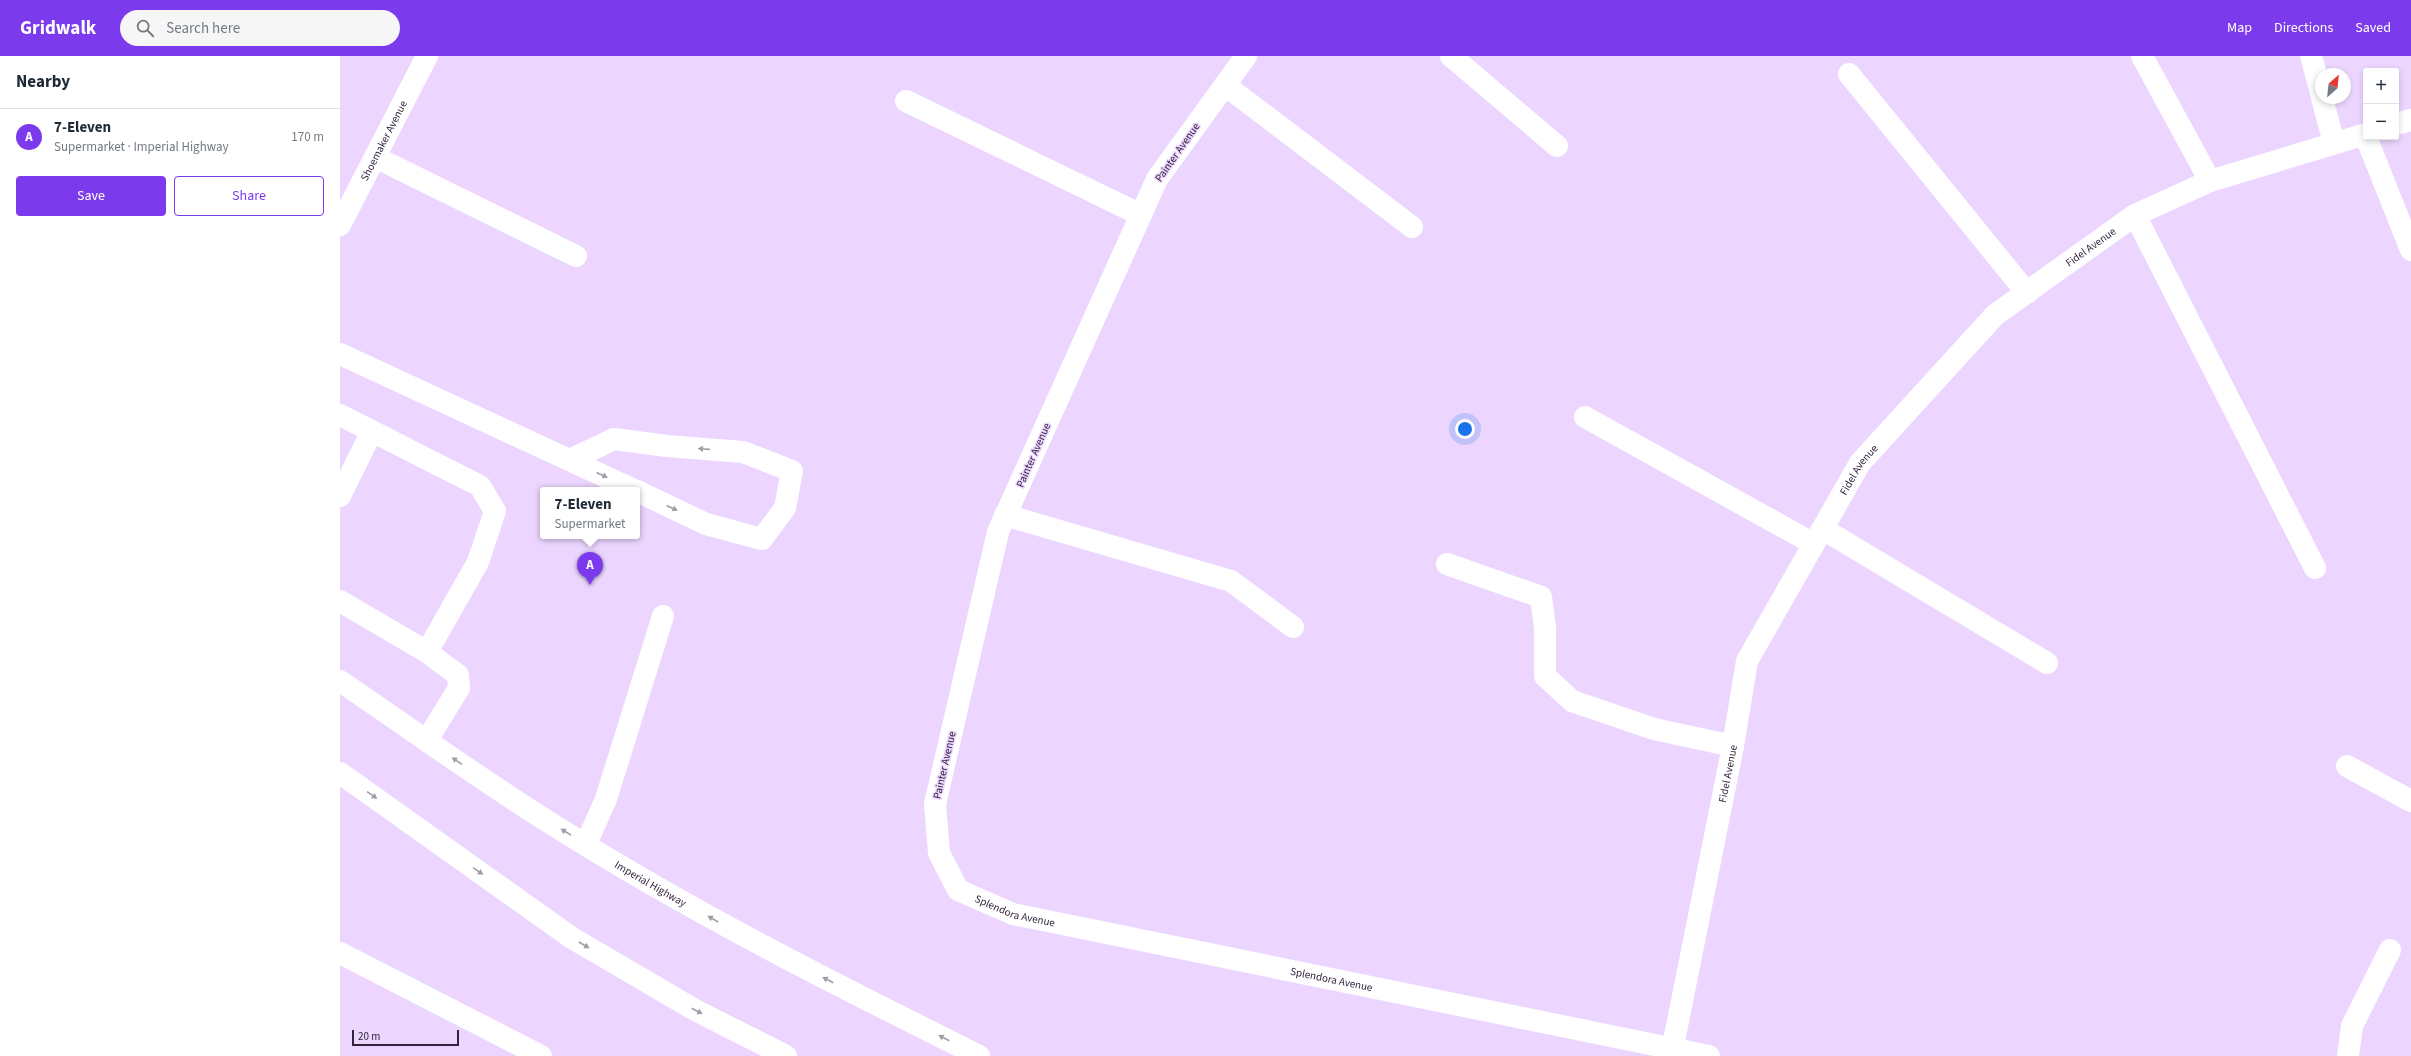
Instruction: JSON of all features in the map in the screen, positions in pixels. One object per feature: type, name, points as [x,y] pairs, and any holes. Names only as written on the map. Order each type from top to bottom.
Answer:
[{"type":"street","name":"Shoemaker Avenue","points":[[340,225],[427,56]]},
{"type":"street","name":"Painter Avenue","points":[[958,890],[939,853],[935,804],[998,532],[1157,179],[1246,56]]},
{"type":"street","points":[[1451,56],[1557,146]]},
{"type":"street","points":[[2142,56],[2210,181]]},
{"type":"street","points":[[2311,56],[2315,71]]},
{"type":"street","points":[[1849,74],[2027,293]]},
{"type":"street","points":[[1225,84],[1412,227]]},
{"type":"street","points":[[906,102],[1141,215]]},
{"type":"street","points":[[2324,104],[2334,143]]},
{"type":"street","points":[[2399,123],[2411,120]]},
{"type":"street","name":"Fidel Avenue","points":[[1671,1052],[1733,746],[1748,661],[1860,463],[1995,315],[2135,215],[2210,181],[2334,143],[2363,136]]},
{"type":"street","points":[[2368,140],[2411,250]]},
{"type":"street","points":[[375,157],[576,256]]},
{"type":"street","points":[[2135,215],[2314,568]]},
{"type":"street","points":[[340,354],[628,487]]},
{"type":"street","points":[[340,415],[480,486],[495,511],[478,562],[427,652]]},
{"type":"street","points":[[1585,417],[1818,536],[2047,663]]},
{"type":"street","points":[[340,496],[372,431]]},
{"type":"street","points":[[570,460],[614,439],[667,446],[743,452],[792,471],[785,508],[762,539],[706,524],[640,492]]},
{"type":"street","points":[[1006,515],[1231,581],[1293,627]]},
{"type":"street","points":[[1447,564],[1541,597],[1545,628],[1545,676],[1572,701],[1654,730],[1733,746]]},
{"type":"street","points":[[340,601],[427,652],[458,675],[459,688],[427,740]]},
{"type":"street","points":[[586,844],[606,799],[663,616]]},
{"type":"street","name":"Imperial Highway","points":[[340,681],[544,820],[757,944],[978,1056]]},
{"type":"street","points":[[2347,766],[2411,802]]},
{"type":"street","points":[[340,773],[572,938],[695,1010],[786,1056]]},
{"type":"street","name":"Splendora Avenue","points":[[958,890],[1013,914],[1671,1052],[1709,1056]]},
{"type":"street","points":[[2348,1056],[2352,1026],[2390,950]]},
{"type":"street","points":[[340,953],[541,1056]]},
{"type":"place","name":"7-Eleven","points":[[590,585]]}]
